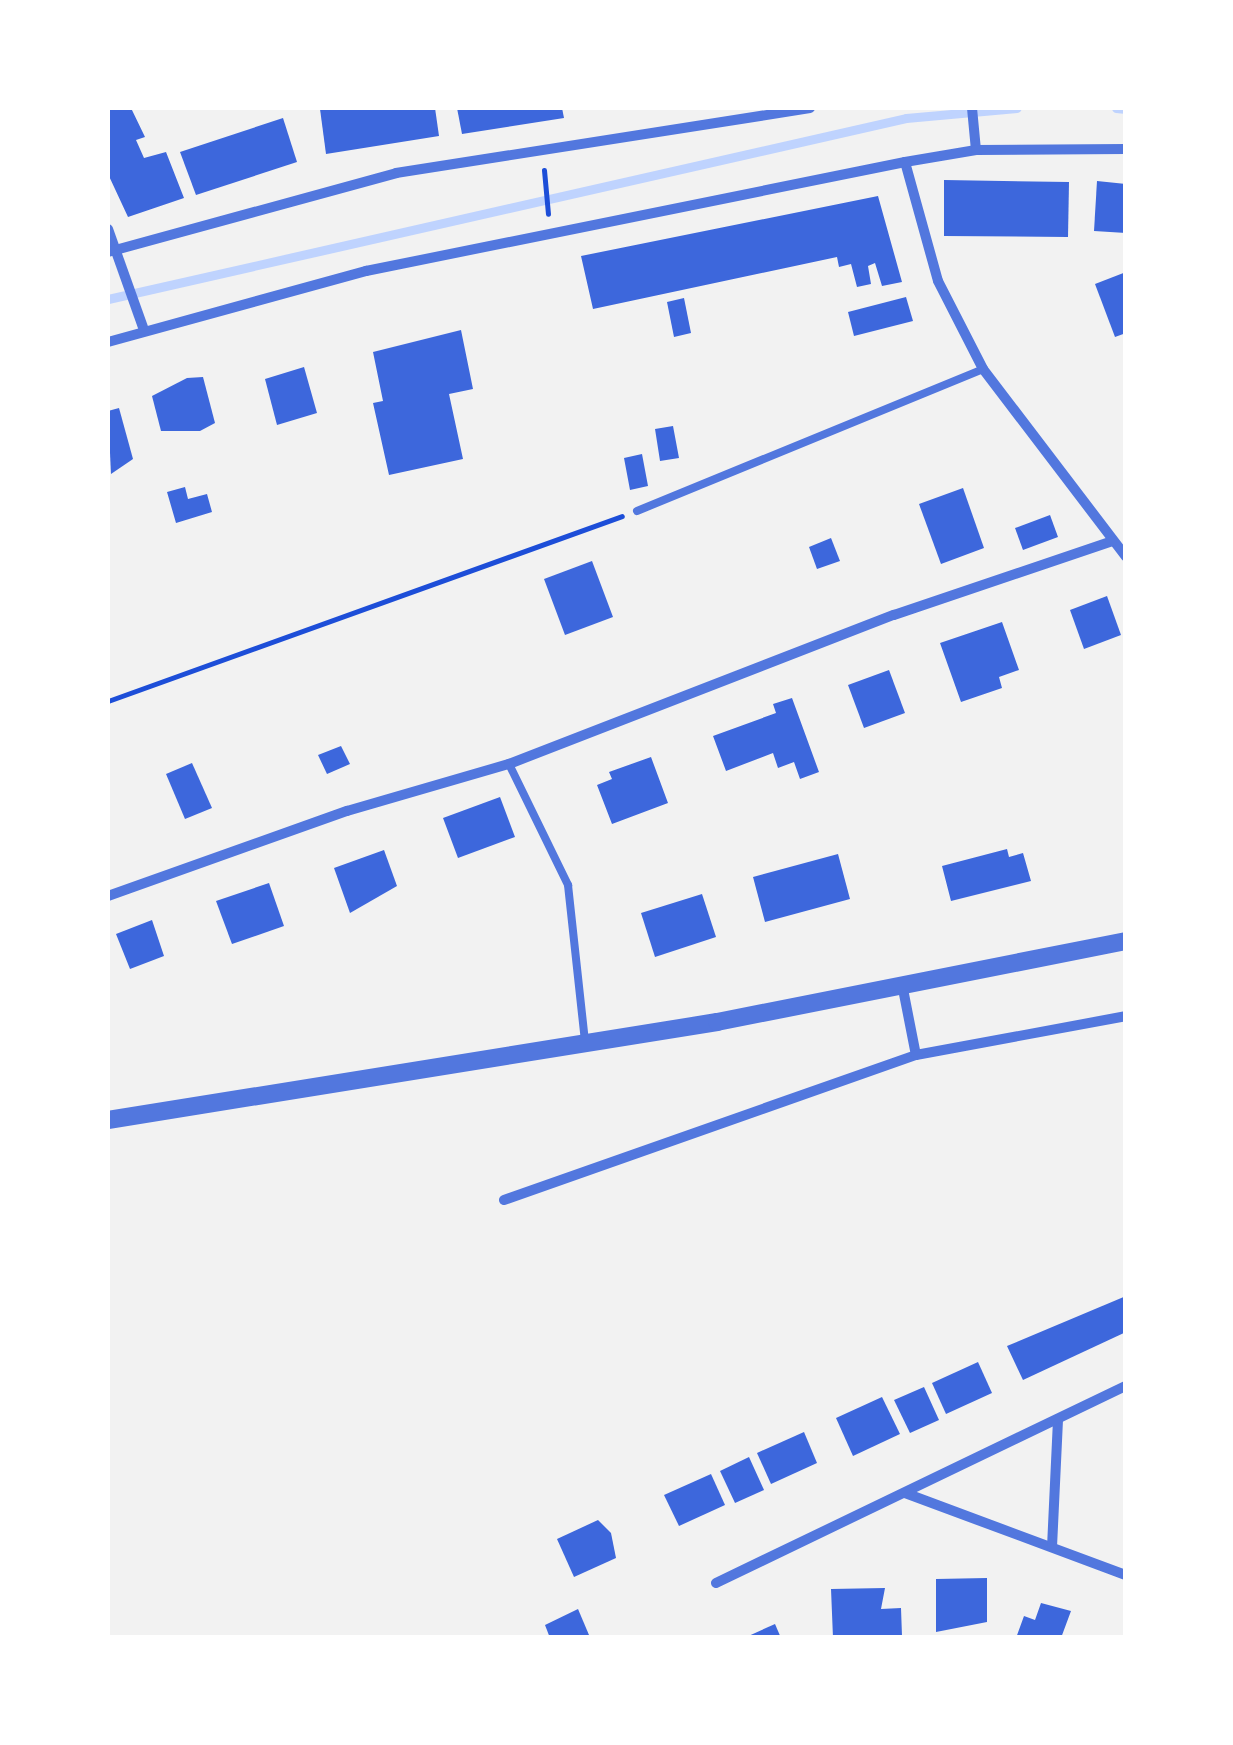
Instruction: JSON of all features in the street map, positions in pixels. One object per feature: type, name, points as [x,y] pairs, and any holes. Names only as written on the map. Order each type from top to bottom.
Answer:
[{"type":"street","points":[[112,251],[396,173],[810,108]]},
{"type":"street","points":[[972,108],[976,150]]},
{"type":"street","points":[[108,342],[366,271],[905,162],[976,150],[1126,149]]},
{"type":"street","points":[[905,162],[938,282],[983,370],[1126,557]]},
{"type":"street","points":[[108,229],[112,251],[144,330]]},
{"type":"street","points":[[108,896],[348,811],[509,764],[894,615],[1112,541]]},
{"type":"street","points":[[108,1120],[903,988],[1126,942]]},
{"type":"street","points":[[903,988],[916,1056]]},
{"type":"street","points":[[504,1200],[916,1056],[1126,1016]]},
{"type":"street","points":[[716,1583],[1126,1386]]},
{"type":"street","points":[[1052,1548],[1058,1418]]},
{"type":"street","points":[[905,1492],[1126,1575]]},
{"type":"lane","points":[[638,511],[983,370]]},
{"type":"lane","points":[[509,764],[568,885],[585,1042]]},
{"type":"path","points":[[542,150],[550,232]]},
{"type":"path","points":[[108,701],[638,511]]},
{"type":"building","points":[[108,108],[131,108],[145,137],[136,140],[144,158],[166,152],[184,198],[128,217],[108,174]]},
{"type":"building","points":[[435,108],[439,136],[326,154],[320,109]]},
{"type":"building","points":[[457,108],[562,108],[564,118],[462,134]]},
{"type":"building","points":[[283,118],[297,162],[196,195],[180,152]]},
{"type":"building","points":[[944,180],[1069,182],[1068,237],[944,236]]},
{"type":"building","points":[[1097,181],[1126,184],[1126,233],[1094,231]]},
{"type":"building","points":[[878,196],[902,282],[882,286],[875,263],[868,266],[871,284],[857,287],[851,264],[839,267],[837,257],[593,309],[581,256]]},
{"type":"building","points":[[1126,272],[1126,333],[1115,337],[1095,284]]},
{"type":"building","points":[[906,297],[913,321],[854,336],[848,312]]},
{"type":"building","points":[[684,298],[691,333],[674,337],[667,302]]},
{"type":"building","points":[[461,330],[473,389],[449,394],[463,459],[389,475],[373,403],[383,401],[373,352]]},
{"type":"building","points":[[304,367],[317,413],[277,425],[265,379]]},
{"type":"building","points":[[203,377],[215,423],[200,431],[161,431],[152,396],[187,378]]},
{"type":"building","points":[[119,408],[133,459],[111,474],[108,411]]},
{"type":"building","points":[[673,426],[679,458],[660,461],[655,429]]},
{"type":"building","points":[[642,454],[648,486],[630,490],[624,458]]},
{"type":"building","points":[[185,487],[188,499],[207,494],[212,512],[176,523],[167,492]]},
{"type":"building","points":[[963,488],[984,548],[941,564],[919,504]]},
{"type":"building","points":[[1050,515],[1058,537],[1023,550],[1015,528]]},
{"type":"building","points":[[831,538],[840,561],[817,569],[809,547]]},
{"type":"building","points":[[592,561],[613,617],[565,635],[544,579]]},
{"type":"building","points":[[1107,596],[1121,635],[1084,649],[1070,610]]},
{"type":"building","points":[[1002,622],[1019,670],[999,677],[1002,688],[961,702],[940,643]]},
{"type":"building","points":[[889,670],[905,713],[864,728],[848,685]]},
{"type":"building","points":[[792,698],[819,772],[800,779],[794,762],[778,768],[773,753],[726,771],[713,736],[776,713],[773,704]]},
{"type":"building","points":[[341,746],[350,764],[327,774],[318,755]]},
{"type":"building","points":[[651,757],[668,803],[612,824],[597,785],[612,779],[609,772]]},
{"type":"building","points":[[192,763],[212,808],[185,819],[166,774]]},
{"type":"building","points":[[500,797],[515,837],[458,858],[443,818]]},
{"type":"building","points":[[1007,849],[1009,857],[1023,853],[1031,881],[951,901],[942,866]]},
{"type":"building","points":[[384,850],[397,886],[350,913],[334,868]]},
{"type":"building","points":[[838,854],[850,899],[765,922],[753,877]]},
{"type":"building","points":[[269,883],[284,926],[232,944],[216,901]]},
{"type":"building","points":[[702,894],[716,937],[655,957],[641,913]]},
{"type":"building","points":[[152,920],[164,956],[130,969],[116,934]]},
{"type":"building","points":[[1126,1296],[1126,1332],[1023,1380],[1007,1346]]},
{"type":"building","points":[[978,1362],[992,1393],[946,1414],[932,1383]]},
{"type":"building","points":[[924,1387],[939,1420],[910,1433],[894,1400]]},
{"type":"building","points":[[882,1397],[900,1434],[853,1456],[836,1418]]},
{"type":"building","points":[[804,1432],[817,1463],[771,1484],[757,1453]]},
{"type":"building","points":[[749,1457],[764,1490],[735,1503],[720,1471]]},
{"type":"building","points":[[711,1474],[725,1505],[679,1526],[664,1495]]},
{"type":"building","points":[[598,1520],[611,1533],[616,1558],[574,1577],[557,1539]]},
{"type":"building","points":[[987,1578],[987,1622],[936,1632],[936,1579]]},
{"type":"building","points":[[885,1588],[881,1609],[901,1608],[902,1636],[833,1638],[831,1589]]},
{"type":"building","points":[[1041,1603],[1071,1611],[1061,1638],[1016,1638],[1024,1616],[1035,1620]]},
{"type":"building","points":[[578,1609],[589,1635],[550,1638],[545,1625]]},
{"type":"building","points":[[775,1624],[781,1638],[744,1638]]},
{"type":"waterway","points":[[108,299],[906,118],[1017,108]]},
{"type":"waterway","points":[[1116,108],[1126,109]]}]
